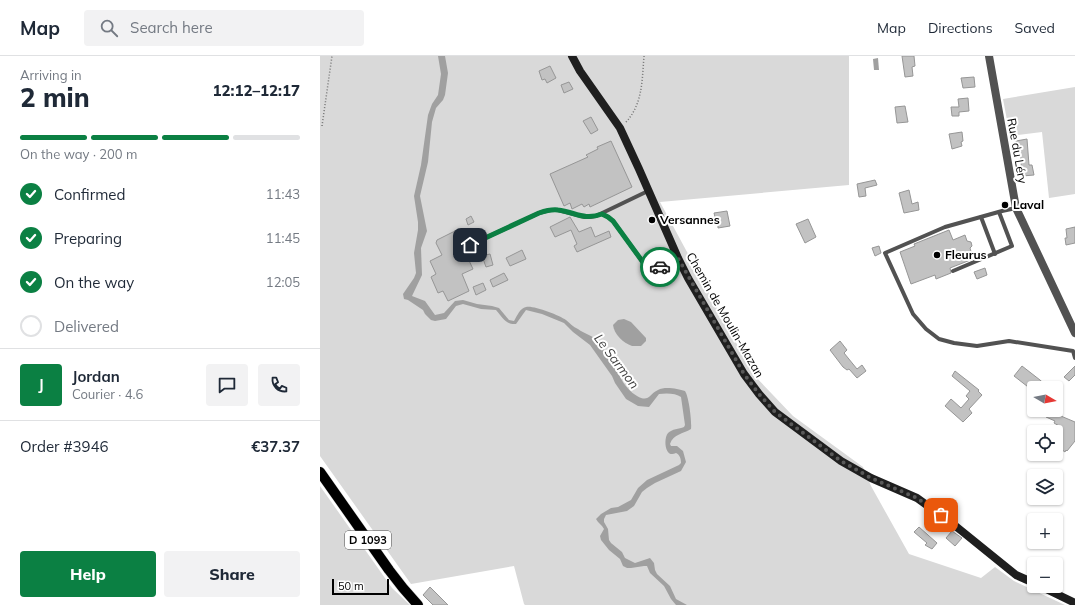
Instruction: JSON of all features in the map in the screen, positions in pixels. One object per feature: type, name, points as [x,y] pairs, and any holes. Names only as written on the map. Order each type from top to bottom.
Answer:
[{"type":"main road","name":"D 1093","points":[[320,472],[402,588],[418,605]]},
{"type":"street","name":"Chemin de Moulin-Mazan","points":[[572,56],[580,71],[620,128],[678,258],[744,374],[759,394],[775,412],[841,461],[871,478],[917,498],[953,524],[1016,575],[1027,580]]},
{"type":"street","name":"Rue du Léry","points":[[989,56],[1016,208],[1075,333]]},
{"type":"street","points":[[1054,593],[1075,603]]},
{"type":"lane","points":[[470,245],[539,213],[550,210],[558,210],[590,217],[602,214],[648,191]]},
{"type":"lane","points":[[1016,208],[945,227],[885,253],[913,314],[926,329],[939,339],[954,343],[977,346],[1009,341],[1073,351],[1075,358]]},
{"type":"lane","points":[[953,271],[1012,246],[999,212]]},
{"type":"lane","points":[[602,214],[613,221],[645,265],[652,268],[657,268],[669,264],[678,258]]},
{"type":"lane","points":[[981,217],[995,254]]},
{"type":"path","points":[[322,126],[332,56]]},
{"type":"path","points":[[620,128],[630,118],[639,100],[644,56]]},
{"type":"shaded area","points":[[320,56],[849,56],[849,185],[660,202],[753,374],[793,416],[863,467],[871,486],[909,554],[981,578],[995,567],[1014,581],[1027,587],[1027,593],[1040,593],[1065,605],[525,605],[514,566],[411,584],[320,456]]},
{"type":"shaded area","points":[[438,56],[445,56],[448,73],[445,95],[443,100],[436,108],[432,122],[428,162],[420,196],[427,231],[421,248],[422,275],[412,296],[425,301],[435,315],[444,313],[455,301],[463,300],[499,308],[509,320],[514,321],[520,311],[526,307],[534,307],[546,311],[563,318],[582,332],[594,338],[614,365],[626,386],[637,396],[644,399],[664,388],[685,391],[690,410],[691,429],[673,438],[670,444],[671,446],[677,446],[683,451],[686,462],[681,471],[647,488],[642,492],[634,506],[627,511],[606,515],[604,522],[608,529],[609,540],[622,552],[625,558],[635,563],[650,558],[654,563],[657,574],[670,586],[676,599],[687,605],[676,605],[664,586],[650,573],[647,566],[627,568],[623,566],[620,559],[609,550],[601,540],[600,536],[604,529],[596,519],[611,508],[618,507],[631,500],[638,488],[647,480],[681,463],[676,453],[672,454],[667,451],[665,444],[668,433],[684,427],[685,425],[681,397],[665,393],[659,394],[649,407],[638,406],[626,399],[590,345],[564,323],[542,314],[526,310],[516,324],[513,324],[504,320],[496,310],[481,309],[463,304],[456,306],[446,319],[435,321],[431,320],[423,310],[404,299],[403,294],[416,273],[414,253],[418,222],[414,196],[421,165],[428,115],[432,104],[438,95],[441,74]]},
{"type":"shaded area","points":[[878,58],[879,70],[874,70],[873,59]]},
{"type":"shaded area","points":[[1075,87],[1075,194],[1049,198],[1042,132],[1010,136],[1003,99]]},
{"type":"shaded area","points":[[624,319],[631,322],[646,338],[646,341],[641,346],[629,345],[617,335],[613,325],[618,320]]},
{"type":"shaded area","points":[[320,486],[392,588],[410,605],[320,605]]},
{"type":"building","points":[[902,56],[914,56],[915,66],[912,67],[913,76],[905,77]]},
{"type":"building","points":[[550,66],[556,78],[547,83],[545,79],[542,80],[539,71]]},
{"type":"building","points":[[974,77],[975,87],[963,88],[961,78]]},
{"type":"building","points":[[569,82],[573,89],[564,93],[561,85]]},
{"type":"building","points":[[968,98],[969,111],[959,112],[959,116],[952,116],[951,107],[959,107],[958,99]]},
{"type":"building","points":[[905,106],[908,122],[897,123],[895,107]]},
{"type":"building","points":[[591,117],[598,130],[591,134],[583,121]]},
{"type":"building","points":[[962,132],[962,146],[952,149],[949,134]]},
{"type":"building","points":[[1027,139],[1029,165],[1032,165],[1034,175],[1022,176],[1020,148],[1017,148],[1016,141]]},
{"type":"building","points":[[611,141],[632,187],[590,207],[589,204],[584,207],[582,204],[572,209],[570,203],[564,206],[550,174],[588,157],[586,155],[598,149],[597,147]]},
{"type":"building","points":[[875,180],[877,185],[865,188],[866,196],[859,197],[857,184]]},
{"type":"building","points":[[909,190],[912,204],[918,202],[919,210],[904,213],[899,193]]},
{"type":"building","points":[[727,211],[730,226],[718,228],[714,213]]},
{"type":"building","points":[[471,216],[474,222],[468,225],[466,219]]},
{"type":"building","points":[[570,217],[579,232],[591,227],[595,237],[609,231],[611,237],[577,252],[574,246],[577,244],[571,230],[555,237],[550,227]]},
{"type":"building","points":[[808,219],[816,237],[805,243],[796,224]]},
{"type":"building","points":[[1075,227],[1075,243],[1066,245],[1066,229]]},
{"type":"building","name":"Fleurus","points":[[949,230],[953,240],[965,235],[967,241],[971,242],[972,246],[970,248],[973,259],[950,268],[951,273],[936,279],[935,275],[911,284],[900,252],[915,246],[914,244]]},
{"type":"building","points":[[455,231],[473,269],[462,274],[469,291],[448,301],[443,291],[438,293],[431,277],[436,274],[430,261],[442,255],[436,243],[437,240]]},
{"type":"building","points":[[879,246],[881,253],[875,256],[872,248]]},
{"type":"building","points":[[522,250],[526,259],[510,266],[506,258]]},
{"type":"building","points":[[490,254],[493,265],[486,267],[482,256]]},
{"type":"building","points":[[985,268],[987,275],[977,279],[974,272]]},
{"type":"building","points":[[504,273],[508,280],[493,287],[490,280]]},
{"type":"building","points":[[483,283],[486,290],[476,295],[473,287]]},
{"type":"building","points":[[840,341],[847,350],[844,353],[857,369],[862,365],[866,371],[857,378],[849,369],[847,370],[843,367],[830,350]]},
{"type":"building","points":[[1022,366],[1041,381],[1027,381],[1027,386],[1014,376]]},
{"type":"building","points":[[1075,366],[1075,375],[1069,381],[1064,377]]},
{"type":"building","points":[[955,371],[979,390],[978,391],[982,395],[969,409],[972,413],[963,422],[945,406],[951,399],[961,408],[969,399],[966,396],[970,391],[952,376]]},
{"type":"building","points":[[1046,417],[1063,417],[1075,422],[1075,441],[1065,452],[1063,451],[1063,425],[1058,425],[1054,423],[1055,421]]},
{"type":"building","points":[[919,527],[937,543],[932,549],[925,545],[927,543],[914,532]]},
{"type":"building","points":[[952,531],[962,538],[955,546],[946,538]]},
{"type":"building","points":[[430,587],[448,605],[433,605],[423,595]]},
{"type":"way so far","points":[[660,267],[669,264],[678,258],[744,374],[775,412],[841,461],[871,478],[917,498],[941,515]]},
{"type":"place","name":"Laval","points":[[1005,205]]},
{"type":"place","name":"Versannes","points":[[652,220]]},
{"type":"place","name":"Fleurus","points":[[937,255]]},
{"type":"route","points":[[470,245],[539,213],[550,210],[558,210],[585,217],[602,214],[613,221],[645,265],[652,268],[660,267]]},
{"type":"water label","name":"Le Sarmon","points":[[617,361]]}]
